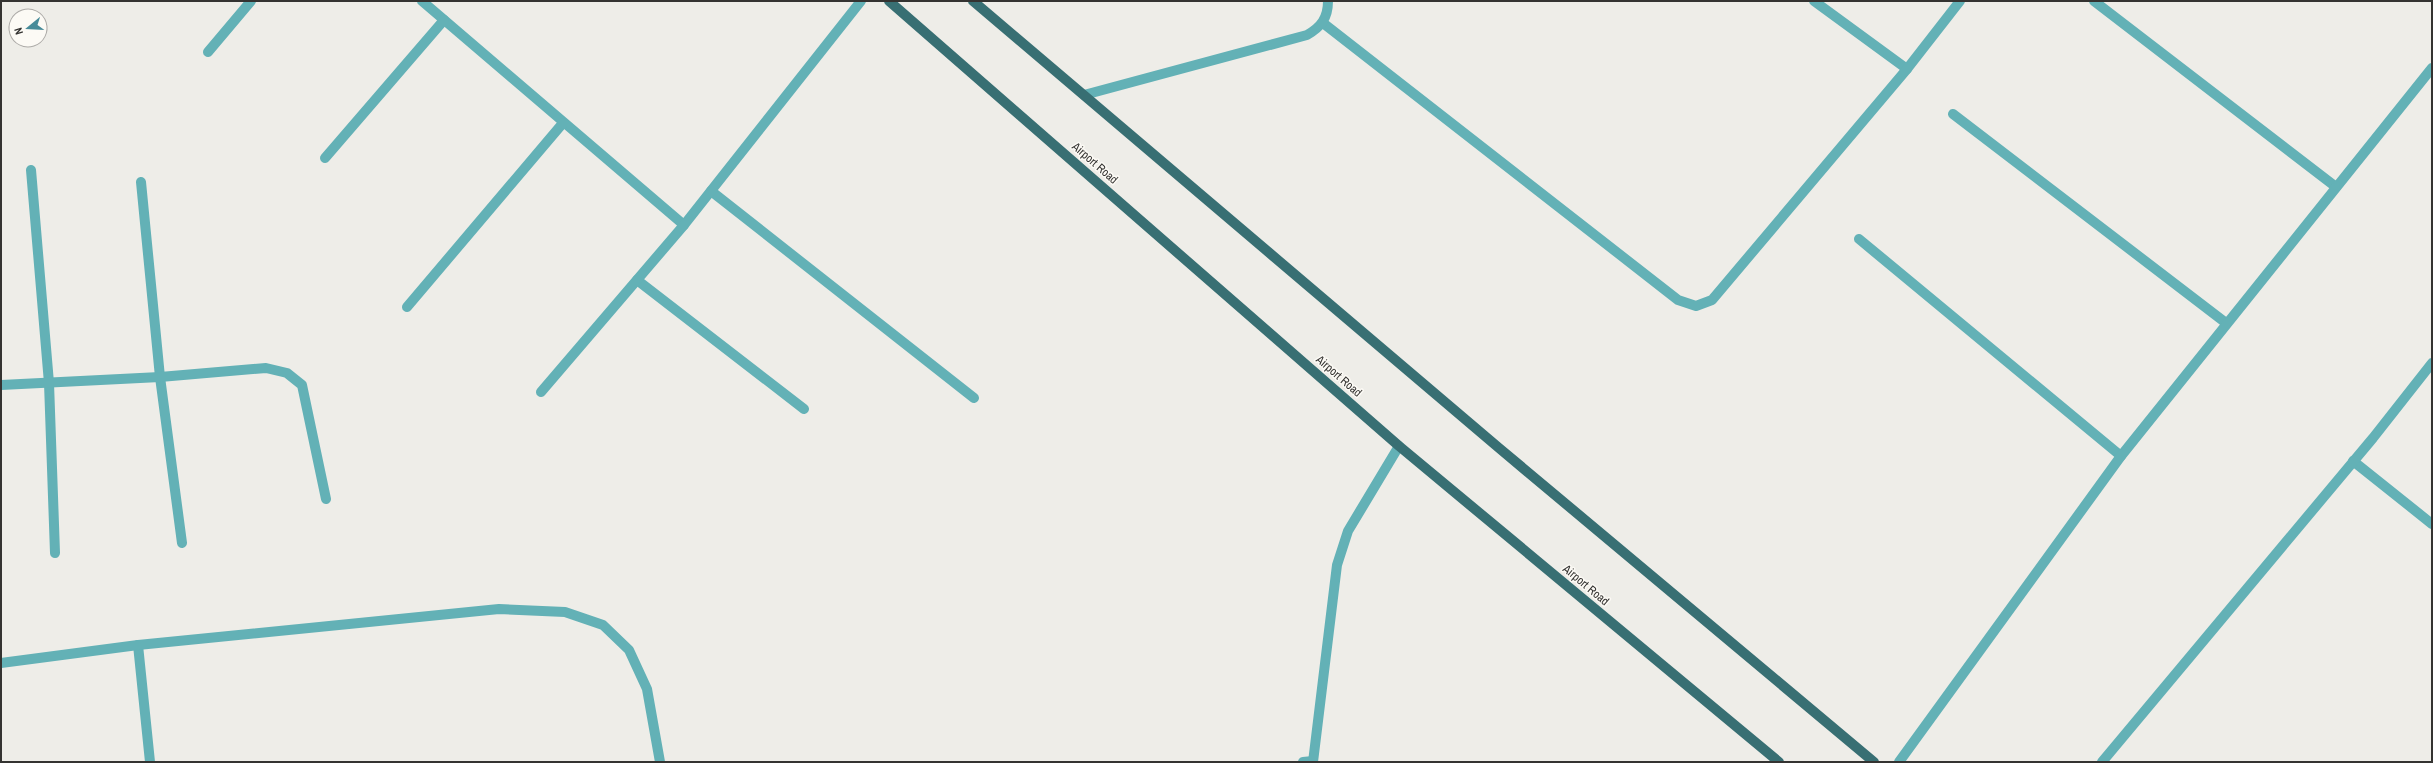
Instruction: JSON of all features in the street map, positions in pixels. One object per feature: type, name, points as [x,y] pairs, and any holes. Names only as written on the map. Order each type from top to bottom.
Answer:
[{"type":"main road","name":"Airport Road","points":[[889,1],[1399,446],[1779,762]]},
{"type":"main road","points":[[973,1],[1487,438],[1874,762]]},
{"type":"street","points":[[208,52],[251,1]]},
{"type":"street","points":[[422,1],[684,225]]},
{"type":"street","points":[[541,392],[684,225],[861,1]]},
{"type":"street","points":[[1084,95],[1307,35],[1316,30],[1328,14],[1328,1]]},
{"type":"street","points":[[1814,1],[1907,69]]},
{"type":"street","points":[[1322,23],[1678,300],[1696,306],[1712,300],[1907,69],[1960,1]]},
{"type":"street","points":[[2094,1],[2336,188]]},
{"type":"street","points":[[325,158],[444,20]]},
{"type":"street","points":[[1899,762],[2121,456],[2226,323],[2432,68]]},
{"type":"street","points":[[1953,114],[2226,323]]},
{"type":"street","points":[[407,307],[563,123]]},
{"type":"street","points":[[31,170],[49,383],[55,553]]},
{"type":"street","points":[[141,182],[160,377],[182,543]]},
{"type":"street","points":[[711,191],[974,398]]},
{"type":"street","points":[[1859,239],[2121,456]]},
{"type":"street","points":[[637,280],[804,409]]},
{"type":"street","points":[[2102,762],[2353,461],[2432,363]]},
{"type":"street","points":[[1,385],[160,377],[266,368],[287,373],[302,385],[326,499]]},
{"type":"street","points":[[1302,762],[1313,762],[1337,565],[1348,530],[1399,446]]},
{"type":"street","points":[[2353,461],[2432,524]]},
{"type":"street","points":[[1,663],[138,645],[499,609],[565,612],[603,625],[629,650],[647,689],[660,762]]},
{"type":"street","points":[[138,645],[150,762]]}]
